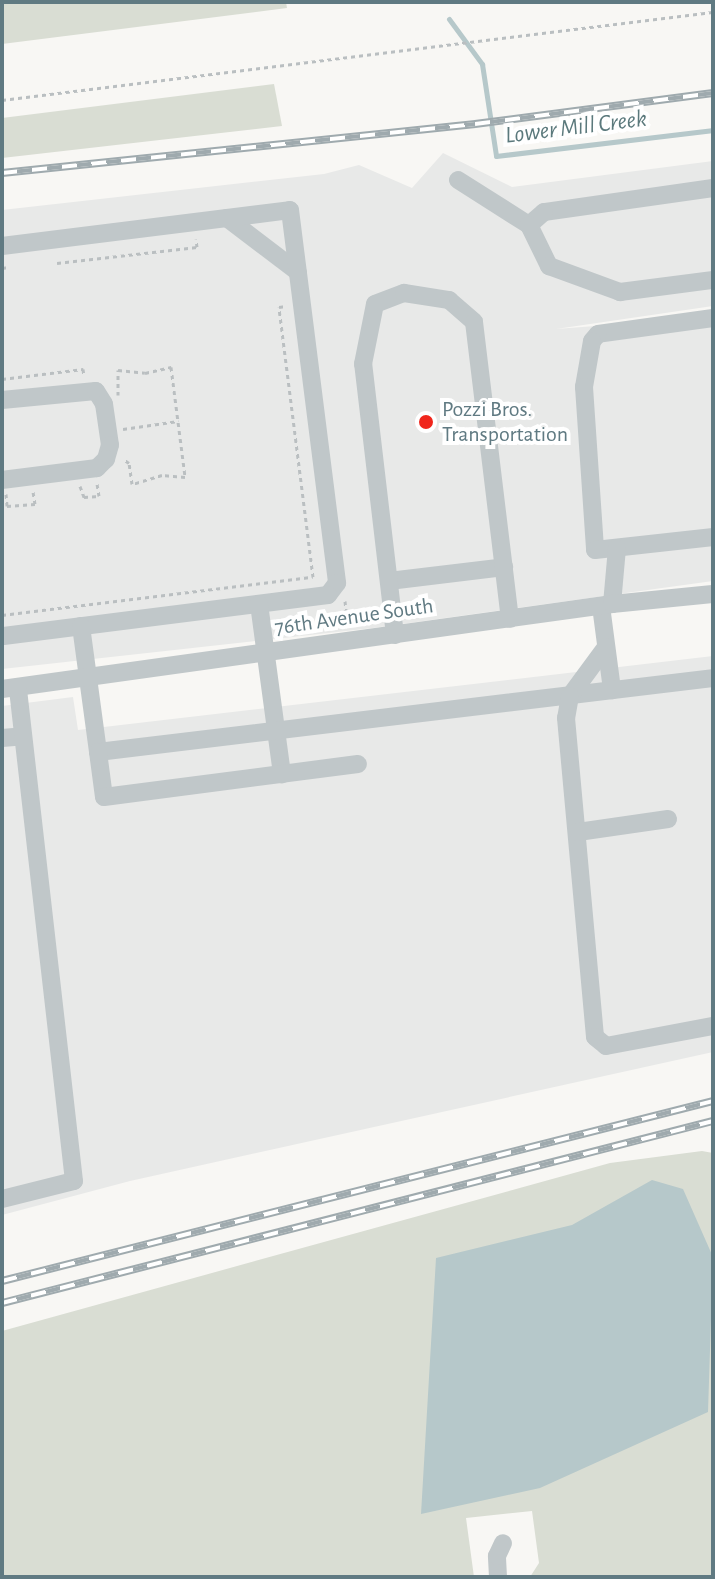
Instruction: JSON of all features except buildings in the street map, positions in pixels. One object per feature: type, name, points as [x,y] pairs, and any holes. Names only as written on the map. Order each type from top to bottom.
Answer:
[{"type":"street","points":[[458,180],[529,225],[549,266],[620,292],[713,280]]},
{"type":"street","points":[[529,225],[544,212],[713,188]]},
{"type":"street","points":[[2,246],[290,210],[337,583],[328,595],[2,636]]},
{"type":"street","points":[[227,218],[298,272]]},
{"type":"street","points":[[395,635],[363,364],[375,304],[404,293],[449,300],[474,322],[510,619]]},
{"type":"street","points":[[713,318],[598,334],[591,351],[584,387],[595,550],[713,537]]},
{"type":"street","points":[[2,400],[96,391],[104,404],[110,445],[106,459],[97,468],[2,480]]},
{"type":"street","points":[[612,690],[606,647],[607,605],[617,548]]},
{"type":"street","points":[[389,581],[504,567]]},
{"type":"street","name":"76th Avenue South","points":[[10,688],[607,605],[713,594]]},
{"type":"street","points":[[259,604],[282,774]]},
{"type":"street","points":[[81,626],[104,797],[358,764]]},
{"type":"street","points":[[606,647],[570,696],[566,739],[578,832],[581,907],[595,1037],[606,1046],[713,1026]]},
{"type":"street","points":[[98,752],[713,678]]},
{"type":"street","points":[[2,1199],[74,1181],[23,736],[10,688]]},
{"type":"street","points":[[2,738],[23,736]]},
{"type":"street","points":[[578,832],[668,819]]},
{"type":"street","points":[[498,1577],[497,1556],[503,1543]]},
{"type":"path","points":[[2,100],[713,12]]},
{"type":"path","points":[[57,263],[197,247],[195,234]]},
{"type":"path","points":[[2,268],[9,267]]},
{"type":"path","points":[[2,615],[313,577],[279,307],[292,305]]},
{"type":"path","points":[[120,429],[178,421]]},
{"type":"shaded area","points":[[2,2],[286,2],[287,8],[2,44]]},
{"type":"shaded area","points":[[274,84],[282,126],[2,158],[2,118]]},
{"type":"shaded area","points":[[443,153],[512,187],[713,161],[713,306],[556,329],[713,317],[713,581],[373,628],[2,669],[2,210],[324,174],[359,165],[412,188]]},
{"type":"shaded area","points":[[713,656],[713,1052],[130,1181],[2,1215],[2,706],[73,697],[78,730]]},
{"type":"shaded area","points":[[702,1151],[713,1153],[713,1577],[530,1577],[539,1563],[532,1511],[466,1518],[474,1577],[2,1577],[2,1331],[610,1163]]},
{"type":"shaded area","points":[[652,1180],[683,1189],[713,1257],[708,1412],[540,1488],[421,1514],[436,1258],[572,1225]]},
{"type":"waterway","name":"Lower Mill Creek","points":[[449,19],[482,64],[496,156],[713,130]]},
{"type":"railway","points":[[2,173],[475,124],[713,93]]},
{"type":"railway","points":[[2,1281],[713,1101]]},
{"type":"railway","points":[[2,1303],[713,1121]]},
{"type":"place","name":"Pozzi Bros. Transportation","points":[[426,422]]}]
